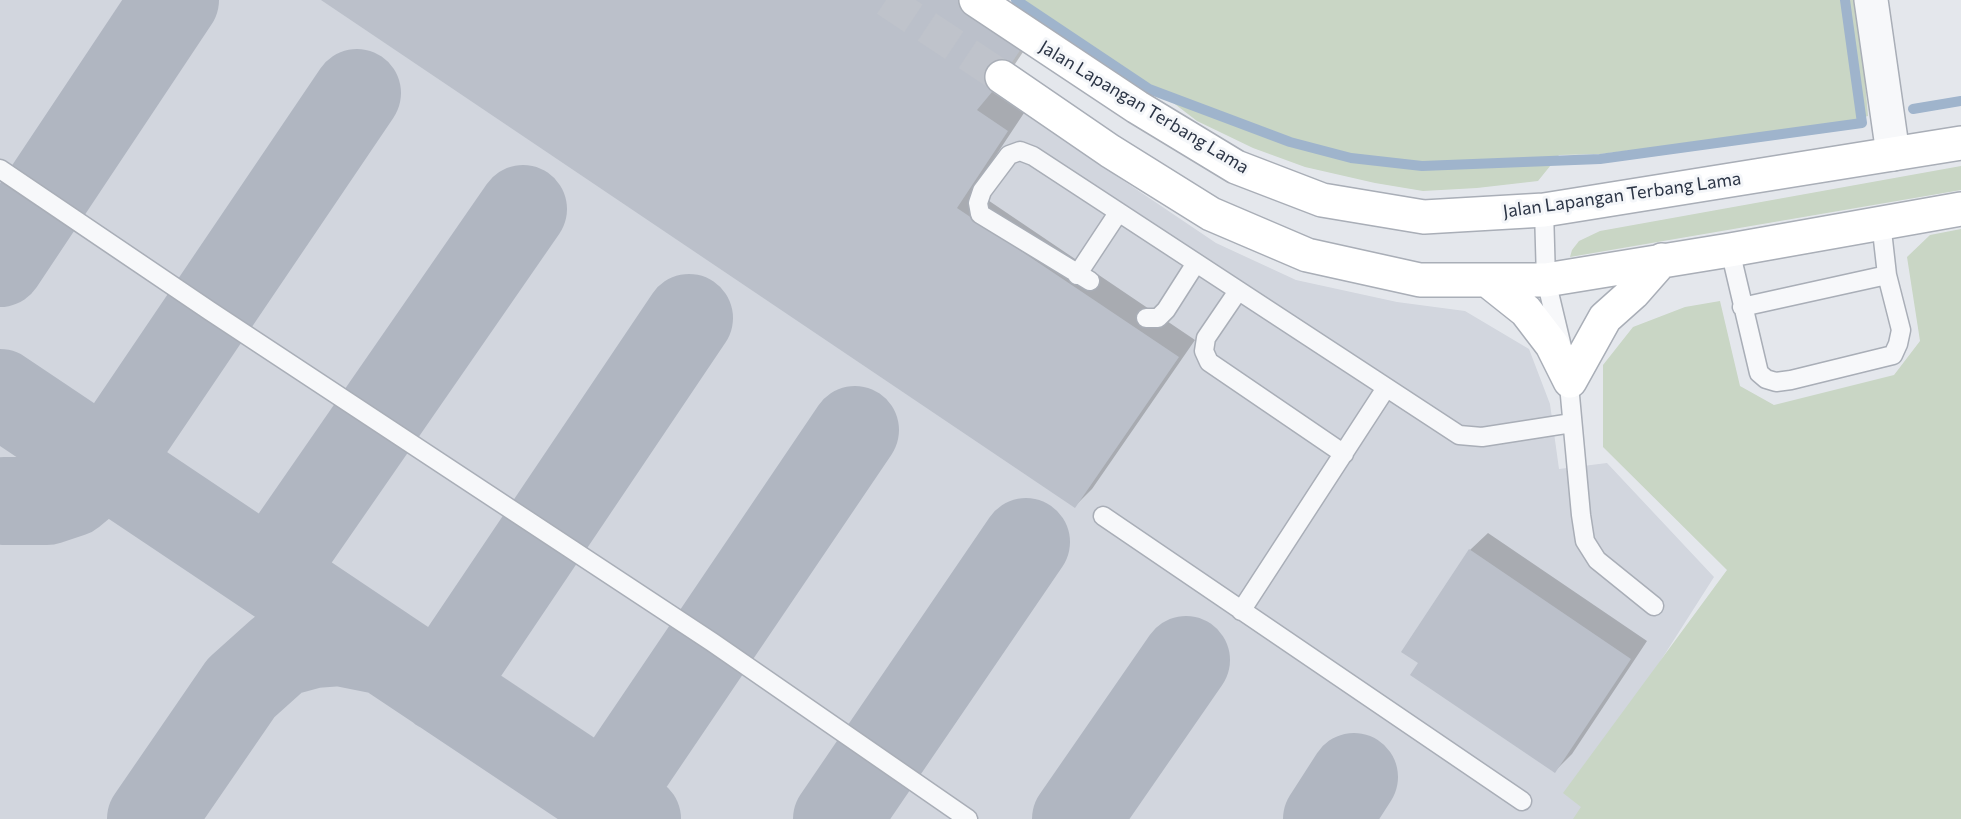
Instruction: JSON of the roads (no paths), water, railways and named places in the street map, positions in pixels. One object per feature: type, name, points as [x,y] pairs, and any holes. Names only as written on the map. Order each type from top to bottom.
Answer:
[{"type":"main road","name":"Jalan Lapangan Terbang Lama","points":[[976,0],[1137,106],[1236,167],[1322,200],[1424,217],[1544,210],[1961,143]]},
{"type":"main road","points":[[1002,77],[1110,151],[1211,214],[1307,255],[1420,280],[1546,280],[1730,250],[1961,208]]},
{"type":"main road","points":[[1570,381],[1605,318],[1633,293],[1662,260]]},
{"type":"main road","points":[[1487,280],[1526,311],[1552,345],[1570,381]]},
{"type":"street","points":[[1871,0],[1893,154]]},
{"type":"lane","points":[[1118,213],[1083,278],[981,214],[978,203],[982,191],[1008,155],[1020,151],[1033,156],[1458,435],[1482,437],[1572,423]]},
{"type":"lane","points":[[0,169],[210,311],[712,642],[968,819]]},
{"type":"lane","points":[[1544,210],[1546,280],[1570,381],[1581,515],[1586,541],[1597,560],[1654,606]]},
{"type":"lane","points":[[1730,250],[1759,373],[1766,379],[1776,382],[1791,380],[1893,355],[1901,330],[1887,275],[1881,222]]},
{"type":"lane","points":[[1146,318],[1158,318],[1166,310],[1196,264]]},
{"type":"lane","points":[[1742,307],[1887,275]]},
{"type":"lane","points":[[1238,291],[1206,338],[1204,351],[1209,362],[1344,454]]},
{"type":"lane","points":[[1241,611],[1386,388]]},
{"type":"lane","points":[[1103,516],[1522,801]]},
{"type":"waterway","points":[[1016,0],[1149,89],[1290,142],[1351,158],[1422,166],[1600,159],[1862,123],[1845,0]]},
{"type":"waterway","points":[[1913,109],[1961,101]]},
{"type":"tunnel","points":[[886,0],[1002,77]]}]
